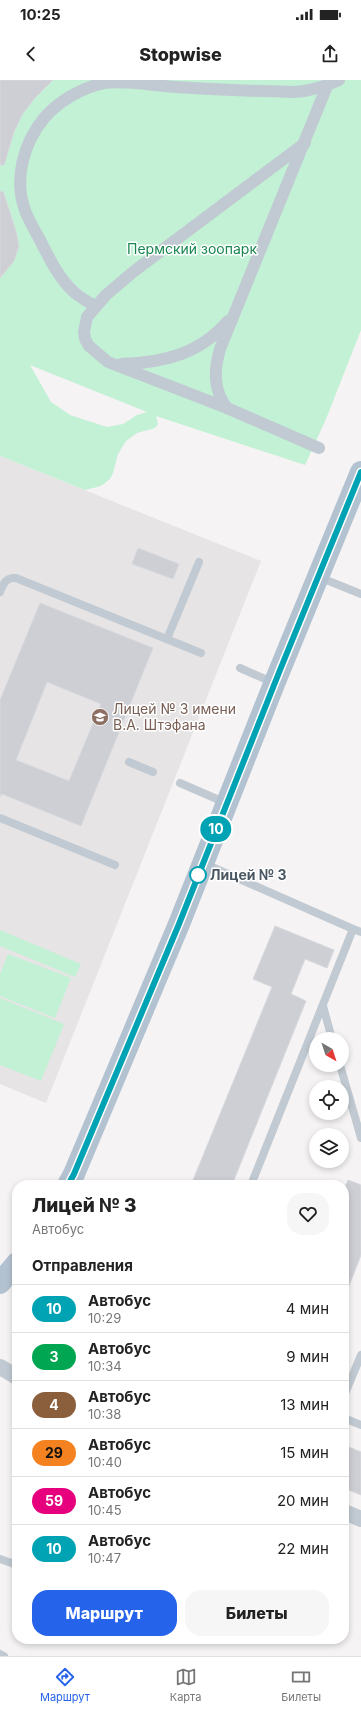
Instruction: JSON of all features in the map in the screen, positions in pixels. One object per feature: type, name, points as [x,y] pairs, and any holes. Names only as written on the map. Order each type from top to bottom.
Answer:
[{"type":"main road","points":[[70,1180],[108,1093],[361,472]]},
{"type":"street","points":[[95,306],[75,292],[58,273],[26,213],[22,198],[20,185],[23,159],[32,134],[49,112],[60,103],[74,95],[104,83],[121,82],[198,89],[309,92],[339,80]]},
{"type":"street","points":[[227,408],[218,392],[216,373],[220,349],[236,313],[327,86]]},
{"type":"street","points":[[305,143],[133,272],[95,306],[87,316],[85,324],[85,339],[89,346],[99,356],[116,365],[227,408],[319,448]]},
{"type":"street","points":[[116,365],[154,361],[180,355],[195,349],[215,336],[236,313]]},
{"type":"street","points":[[0,1367],[12,1374]]},
{"type":"street","points":[[349,1514],[361,1519]]},
{"type":"lane","points":[[167,639],[199,562]]},
{"type":"lane","points":[[318,577],[361,594]]},
{"type":"lane","points":[[0,592],[6,580],[16,578],[201,653]]},
{"type":"lane","points":[[240,668],[274,684]]},
{"type":"lane","points":[[129,762],[153,772]]},
{"type":"lane","points":[[180,783],[226,804]]},
{"type":"lane","points":[[0,818],[115,865]]},
{"type":"lane","points":[[202,863],[357,930],[323,1006],[253,1180]]},
{"type":"lane","points":[[323,1006],[330,1032]]},
{"type":"lane","points":[[342,1072],[361,1138]]},
{"type":"lane","points":[[349,1384],[361,1354]]},
{"type":"lane","points":[[349,1420],[361,1425]]},
{"type":"lane","points":[[0,1559],[12,1563]]},
{"type":"lane","points":[[0,1654],[4,1656]]},
{"type":"shaded area","name":"Лицей № 3 имени В.А. Штэфана","points":[[0,456],[261,561],[46,1103],[0,1084]]},
{"type":"green space","name":"Пермский зоопарк","points":[[0,80],[361,80],[361,330],[326,419],[305,465],[156,416],[158,424],[155,428],[137,433],[126,441],[118,454],[110,479],[101,486],[85,490],[0,456]],"holes":[[[30,365],[147,412],[137,415],[123,424],[107,427],[70,415],[51,402]]]},
{"type":"green space","points":[[0,930],[81,964],[75,977],[0,946]]},
{"type":"green space","points":[[8,954],[71,978],[55,1018],[0,996],[0,974]]},
{"type":"green space","points":[[0,998],[64,1024],[41,1081],[0,1065]]},
{"type":"building","points":[[0,80],[53,80],[34,99],[22,115],[14,132],[4,165],[0,165]]},
{"type":"building","points":[[3,191],[16,231],[19,246],[14,261],[0,278],[0,192]]},
{"type":"building","points":[[138,548],[179,564],[173,579],[132,564]]},
{"type":"building","points":[[40,603],[153,648],[81,826],[2,794],[0,797],[0,700]],"holes":[[[47,682],[101,704],[69,781],[16,760]]]},
{"type":"building","points":[[275,926],[334,950],[327,968],[305,959],[291,994],[306,1001],[234,1180],[193,1180],[272,987],[253,979]]},
{"type":"building","points":[[349,1180],[361,1185],[361,1255],[349,1286]]},
{"type":"building","points":[[349,1447],[361,1452],[361,1495],[349,1490]]},
{"type":"bus line","name":"10","points":[[71,1180],[179,924],[202,863],[361,472]]},
{"type":"place","name":"Лицей № 3 имени В.А. Штэфана","points":[[100,717]]},
{"type":"place","name":"Лицей № 3","points":[[198,875]]}]
